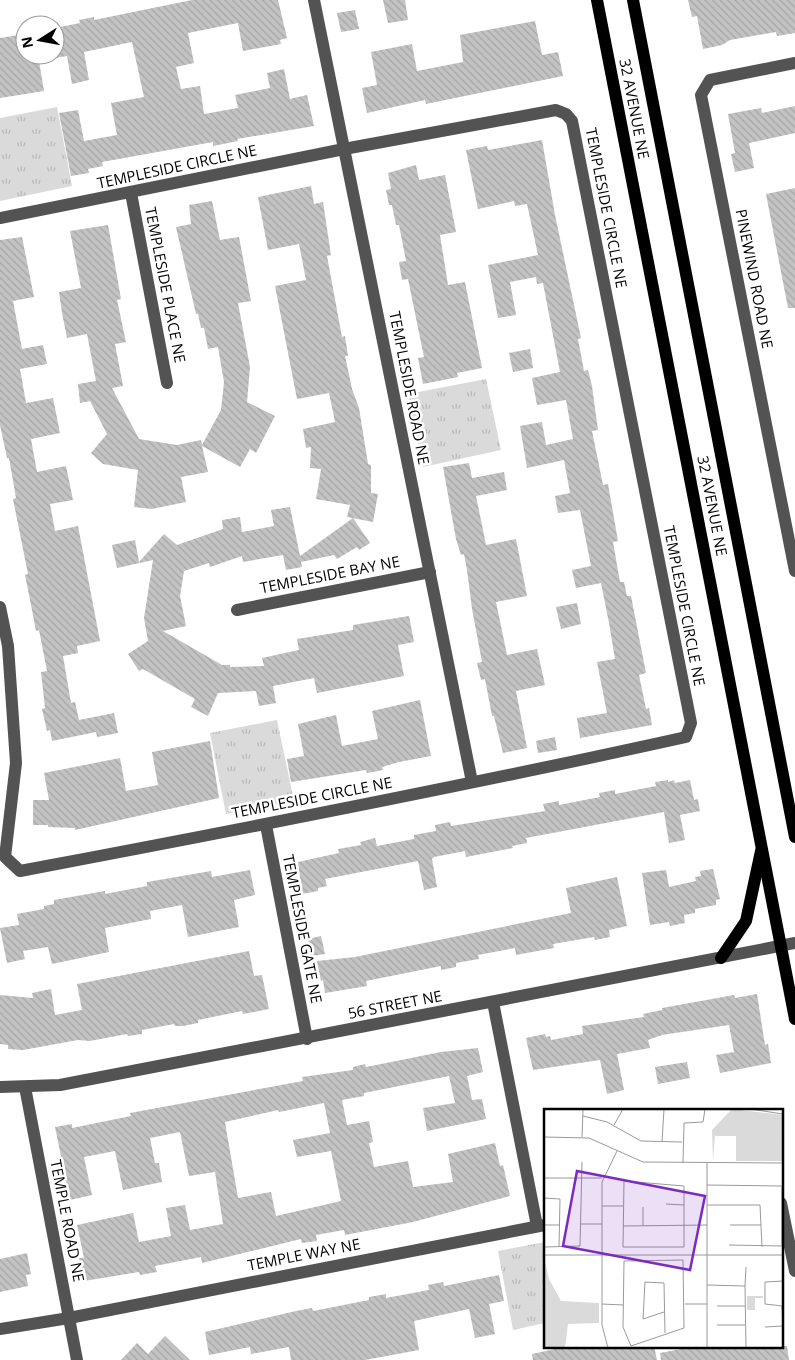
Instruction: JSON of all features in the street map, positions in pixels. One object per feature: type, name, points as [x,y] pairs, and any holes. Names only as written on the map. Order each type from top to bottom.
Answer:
[{"type":"main road","name":"32 AVENUE NE","points":[[597,0],[795,1019]]},
{"type":"main road","name":"32 AVENUE NE","points":[[633,0],[795,837]]},
{"type":"main road","points":[[721,958],[746,921],[762,846]]},
{"type":"street","name":"TEMPLESIDE ROAD NE","points":[[314,0],[472,782]]},
{"type":"street","name":"PINEWIND ROAD NE","points":[[795,63],[710,80],[701,95],[795,571]]},
{"type":"street","name":"TEMPLESIDE CIRCLE NE","points":[[0,218],[344,149],[556,110],[566,114],[572,121],[691,723],[686,737],[266,825],[20,871],[5,857],[16,763],[8,646],[0,607]]},
{"type":"street","name":"TEMPLESIDE PLACE NE","points":[[131,193],[167,383]]},
{"type":"street","name":"TEMPLESIDE BAY NE","points":[[237,610],[430,572]]},
{"type":"street","name":"TEMPLESIDE GATE NE","points":[[266,825],[307,1039]]},
{"type":"street","name":"56 STREET NE","points":[[0,1087],[25,1088],[60,1085],[795,944]]},
{"type":"street","points":[[493,1002],[541,1226]]},
{"type":"street","name":"TEMPLE ROAD NE","points":[[25,1088],[77,1360]]},
{"type":"street","points":[[782,1208],[795,1271]]},
{"type":"street","name":"TEMPLE WAY NE","points":[[0,1329],[69,1318],[541,1226]]},
{"type":"green space","points":[[57,107],[72,186],[0,201],[0,118]]},
{"type":"green space","points":[[486,379],[501,450],[423,467],[408,394]]},
{"type":"green space","points":[[277,720],[294,801],[226,814],[210,733]]},
{"type":"green space","points":[[544,1242],[544,1323],[513,1330],[498,1251]]},
{"type":"building","points":[[192,0],[278,0],[287,38],[280,40],[281,44],[243,51],[238,23],[188,33],[194,63],[176,67],[181,89],[200,86],[204,114],[238,108],[235,95],[270,88],[267,73],[284,69],[290,99],[307,95],[314,126],[237,139],[238,141],[213,146],[213,142],[102,162],[103,166],[88,169],[89,173],[71,176],[59,113],[78,110],[84,141],[117,135],[111,103],[144,97],[132,42],[84,52],[89,80],[72,84],[67,56],[65,56],[65,26],[80,23],[79,20],[94,17],[94,20]]},
{"type":"building","points":[[383,0],[405,0],[408,20],[388,23]]},
{"type":"building","points":[[688,0],[795,0],[795,33],[777,36],[776,32],[730,40],[722,45],[703,49],[697,16],[692,17]]},
{"type":"building","points":[[355,10],[359,29],[341,32],[337,13]]},
{"type":"building","points":[[535,21],[542,55],[558,52],[563,76],[426,104],[425,100],[367,113],[362,88],[377,85],[371,52],[412,44],[417,71],[463,62],[460,35]]},
{"type":"building","points":[[15,36],[15,65],[40,65],[44,91],[0,98],[0,38]]},
{"type":"building","points":[[795,106],[795,133],[749,143],[754,168],[735,172],[731,154],[735,153],[728,114],[761,108],[762,113]]},
{"type":"building","points":[[542,140],[555,215],[581,338],[578,339],[584,371],[588,370],[592,386],[598,430],[592,431],[603,485],[608,484],[618,541],[613,542],[620,582],[624,582],[627,596],[631,596],[646,673],[639,675],[646,709],[649,708],[652,725],[580,738],[577,718],[607,713],[597,662],[615,659],[609,623],[601,583],[576,588],[572,570],[591,566],[580,510],[558,513],[555,496],[570,493],[564,460],[527,468],[520,426],[542,422],[546,445],[573,439],[566,400],[537,405],[532,378],[560,372],[543,283],[537,284],[536,277],[510,282],[516,315],[498,318],[488,265],[538,255],[527,204],[515,206],[514,201],[478,209],[466,150],[487,146],[488,150]]},
{"type":"building","points":[[416,165],[419,180],[445,175],[456,232],[440,235],[448,285],[465,282],[482,368],[457,373],[458,377],[423,384],[418,358],[424,357],[408,279],[402,280],[399,262],[406,261],[399,225],[396,225],[392,205],[389,205],[386,190],[391,189],[388,173]]},
{"type":"building","points":[[311,186],[314,204],[323,202],[331,255],[327,256],[342,337],[345,336],[348,356],[345,356],[352,389],[359,408],[368,464],[371,465],[371,493],[378,494],[373,522],[347,517],[350,505],[316,499],[321,469],[310,468],[311,447],[306,448],[303,429],[335,422],[329,393],[297,399],[275,286],[306,280],[299,244],[268,250],[258,197]]},
{"type":"building","points":[[795,188],[795,308],[788,308],[766,194]]},
{"type":"building","points":[[212,201],[220,240],[239,237],[251,301],[238,303],[250,367],[247,402],[275,416],[256,453],[250,449],[240,467],[202,446],[208,472],[181,477],[186,502],[152,509],[134,507],[138,470],[103,464],[91,453],[107,434],[90,401],[80,403],[78,384],[96,381],[87,334],[67,338],[62,313],[59,292],[81,288],[70,231],[108,225],[121,299],[117,300],[126,342],[115,344],[123,386],[112,388],[139,439],[177,445],[201,440],[202,445],[221,410],[224,382],[218,347],[208,349],[204,328],[201,328],[198,314],[196,314],[176,227],[191,224],[189,205]]},
{"type":"building","points":[[22,237],[34,297],[13,301],[22,349],[43,345],[47,364],[20,369],[26,403],[53,398],[60,433],[31,439],[37,472],[66,466],[73,500],[50,504],[55,531],[78,526],[100,641],[77,646],[78,653],[63,656],[71,703],[75,702],[79,720],[114,713],[118,733],[97,737],[96,732],[52,741],[50,730],[47,731],[42,709],[45,708],[41,672],[47,671],[39,630],[36,631],[25,575],[28,574],[13,499],[16,498],[9,458],[7,458],[0,425],[0,240]]},
{"type":"building","points":[[530,349],[533,368],[513,372],[509,353]]},
{"type":"building","points":[[469,463],[472,478],[504,472],[507,490],[476,496],[486,545],[516,539],[527,596],[496,602],[507,655],[537,649],[545,685],[516,691],[527,748],[503,753],[494,716],[492,716],[485,679],[481,680],[477,663],[482,662],[467,570],[464,554],[461,555],[456,539],[443,467]]},
{"type":"building","points":[[290,507],[300,556],[353,518],[370,543],[359,550],[357,547],[337,559],[334,555],[301,562],[302,567],[286,570],[283,555],[243,562],[242,556],[210,567],[209,563],[184,571],[180,596],[186,626],[163,631],[222,665],[230,665],[230,667],[264,666],[262,658],[299,650],[297,639],[353,630],[353,625],[409,616],[414,642],[398,645],[404,676],[317,693],[314,678],[273,686],[276,703],[259,706],[256,691],[218,693],[208,716],[191,707],[195,699],[143,669],[139,671],[128,654],[148,641],[144,618],[153,560],[117,568],[112,545],[135,540],[139,562],[164,534],[177,545],[223,529],[222,520],[240,517],[242,532],[274,526],[271,510]]},
{"type":"building","points":[[577,603],[581,624],[561,629],[556,607]]},
{"type":"building","points":[[420,700],[431,756],[399,762],[382,767],[383,770],[367,773],[366,770],[291,782],[287,759],[304,756],[298,724],[336,715],[342,746],[378,739],[372,711]]},
{"type":"building","points":[[555,737],[557,750],[538,753],[536,741]]},
{"type":"building","points":[[210,741],[219,798],[75,830],[75,828],[33,825],[33,800],[49,800],[44,773],[120,758],[126,791],[158,785],[152,752]]},
{"type":"building","points":[[668,780],[668,782],[674,780],[675,783],[690,780],[694,800],[698,799],[700,811],[680,815],[685,840],[669,843],[664,812],[526,838],[527,843],[512,846],[513,848],[466,857],[465,851],[434,857],[432,859],[437,887],[424,890],[418,861],[325,879],[327,886],[318,888],[318,891],[302,894],[298,862],[339,853],[338,849],[361,845],[360,842],[375,838],[377,846],[414,839],[414,835],[436,831],[435,825],[450,822],[451,826],[545,811],[543,804],[559,801],[559,805],[600,797],[599,793],[615,790],[615,794],[656,786],[655,782]]},
{"type":"building","points":[[713,869],[720,899],[716,900],[716,905],[695,909],[695,913],[684,915],[685,923],[670,926],[669,922],[650,925],[642,873],[666,870],[669,887],[696,881],[695,877],[701,876],[700,871]]},
{"type":"building","points":[[250,870],[255,895],[234,900],[239,927],[188,937],[182,905],[150,911],[151,919],[105,928],[109,952],[52,964],[48,947],[23,951],[25,959],[7,963],[0,928],[19,925],[17,914],[44,909],[44,906],[54,904],[54,900],[105,891],[105,894],[147,886],[147,882],[211,871],[212,877]]},
{"type":"building","points":[[617,877],[627,926],[609,930],[610,937],[595,940],[594,937],[553,944],[554,948],[516,955],[515,948],[478,955],[479,959],[456,963],[456,967],[441,970],[441,966],[366,981],[367,986],[325,993],[317,961],[355,957],[571,913],[566,888]]},
{"type":"building","points":[[321,936],[325,954],[312,956],[308,939]]},
{"type":"building","points":[[249,951],[254,976],[262,975],[269,1009],[243,1014],[242,1011],[198,1020],[198,1023],[183,1026],[175,1026],[174,1024],[142,1030],[142,1034],[128,1036],[127,1034],[90,1041],[78,1040],[23,1050],[8,1049],[8,1045],[0,1044],[0,995],[33,998],[32,993],[51,989],[55,1015],[82,1010],[77,984]]},
{"type":"building","points":[[757,994],[765,1045],[768,1044],[771,1063],[720,1073],[716,1055],[734,1052],[729,1025],[662,1035],[648,1040],[650,1048],[617,1054],[624,1090],[607,1094],[600,1060],[533,1070],[526,1038],[545,1034],[546,1037],[550,1036],[551,1040],[583,1034],[582,1026],[644,1017],[643,1014],[662,1010],[662,1008],[734,995],[735,998]]},
{"type":"building","points":[[478,1048],[483,1072],[467,1076],[472,1100],[482,1099],[486,1119],[427,1131],[423,1108],[455,1103],[449,1076],[364,1093],[364,1096],[342,1100],[347,1125],[369,1121],[373,1142],[369,1143],[374,1167],[408,1161],[413,1187],[453,1182],[448,1154],[495,1143],[500,1166],[503,1165],[510,1196],[413,1222],[345,1235],[344,1230],[316,1235],[317,1241],[302,1243],[301,1239],[202,1263],[201,1257],[155,1266],[157,1272],[140,1275],[139,1272],[84,1281],[79,1258],[84,1258],[77,1225],[133,1213],[139,1242],[171,1236],[166,1208],[185,1205],[190,1230],[223,1224],[215,1172],[189,1176],[180,1132],[150,1138],[155,1163],[159,1163],[162,1182],[123,1190],[115,1151],[84,1157],[92,1195],[70,1200],[55,1127],[72,1124],[72,1128],[131,1116],[130,1113],[303,1081],[302,1077],[353,1070],[353,1067],[365,1064],[366,1067],[441,1052]],"holes":[[[324,1103],[330,1133],[293,1140],[297,1157],[331,1151],[341,1201],[276,1216],[271,1192],[238,1198],[225,1122],[278,1110],[279,1112]]]},
{"type":"building","points":[[687,1062],[690,1078],[658,1084],[655,1067]]},
{"type":"building","points":[[27,1253],[31,1274],[26,1275],[28,1286],[0,1292],[0,1259]]},
{"type":"building","points":[[499,1275],[504,1301],[489,1304],[495,1334],[475,1338],[469,1309],[414,1321],[419,1350],[365,1360],[291,1360],[289,1347],[251,1354],[250,1347],[209,1355],[205,1332],[296,1311],[312,1308],[313,1311],[369,1300],[369,1297],[386,1294],[386,1298],[429,1290],[428,1285],[443,1282],[444,1286]]},
{"type":"building","points":[[165,1336],[190,1360],[121,1360],[137,1343],[148,1354]]},
{"type":"building","points":[[782,1346],[787,1346],[789,1360],[661,1360],[660,1353],[686,1348],[782,1348]]},
{"type":"building","points":[[560,1348],[654,1348],[657,1360],[533,1360],[532,1354]]}]
